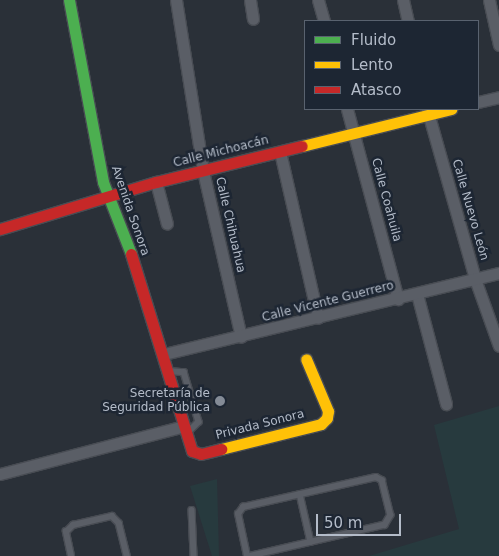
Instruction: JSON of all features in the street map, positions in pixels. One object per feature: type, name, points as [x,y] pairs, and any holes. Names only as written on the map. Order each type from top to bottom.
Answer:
[{"type":"street","name":"Avenida Sonora","points":[[68,0],[103,182],[164,354],[185,430]]},
{"type":"street","name":"Calle Chihuahua","points":[[176,0],[203,171],[241,337]]},
{"type":"street","points":[[250,0],[253,19]]},
{"type":"street","points":[[318,0],[324,20]]},
{"type":"street","points":[[404,0],[408,20]]},
{"type":"street","points":[[489,0],[499,45]]},
{"type":"street","points":[[479,102],[499,97]]},
{"type":"street","name":"Calle Coahuila","points":[[347,110],[398,299]]},
{"type":"street","name":"Calle Michoacán","points":[[0,229],[156,182],[354,134],[428,112],[443,110]]},
{"type":"street","name":"Calle Nuevo León","points":[[428,112],[475,280],[499,346]]},
{"type":"street","points":[[280,152],[318,318]]},
{"type":"street","points":[[156,182],[167,224]]},
{"type":"street","name":"Calle Vicente Guerrero","points":[[164,354],[398,299],[475,280],[499,272]]},
{"type":"street","points":[[417,294],[446,404]]},
{"type":"street","name":"Privada Sonora","points":[[185,430],[192,451],[202,454],[321,424],[328,411],[306,359]]},
{"type":"street","points":[[0,474],[185,430]]},
{"type":"lane","points":[[248,556],[238,514],[240,508],[376,477],[382,480],[391,515],[385,525],[252,556]]},
{"type":"lane","points":[[300,494],[311,542]]},
{"type":"lane","points":[[192,510],[194,556]]},
{"type":"lane","points":[[71,556],[66,532],[69,528],[112,516],[118,523],[128,556]]},
{"type":"green space","points":[[499,406],[499,556],[369,556],[459,529],[434,425]]},
{"type":"green space","points":[[217,479],[219,556],[212,556],[190,486]]},
{"type":"traffic: fast","points":[[69,0],[103,182],[131,254]]},
{"type":"traffic: slow","points":[[302,146],[447,110]]},
{"type":"traffic: slow","points":[[221,449],[321,424],[327,418],[328,411],[306,359]]},
{"type":"traffic: jam","points":[[0,229],[156,182],[302,146]]},
{"type":"traffic: jam","points":[[131,254],[192,451],[201,454],[221,449]]},
{"type":"place","name":"Secretaría de Seguridad Pública","points":[[220,401]]}]
